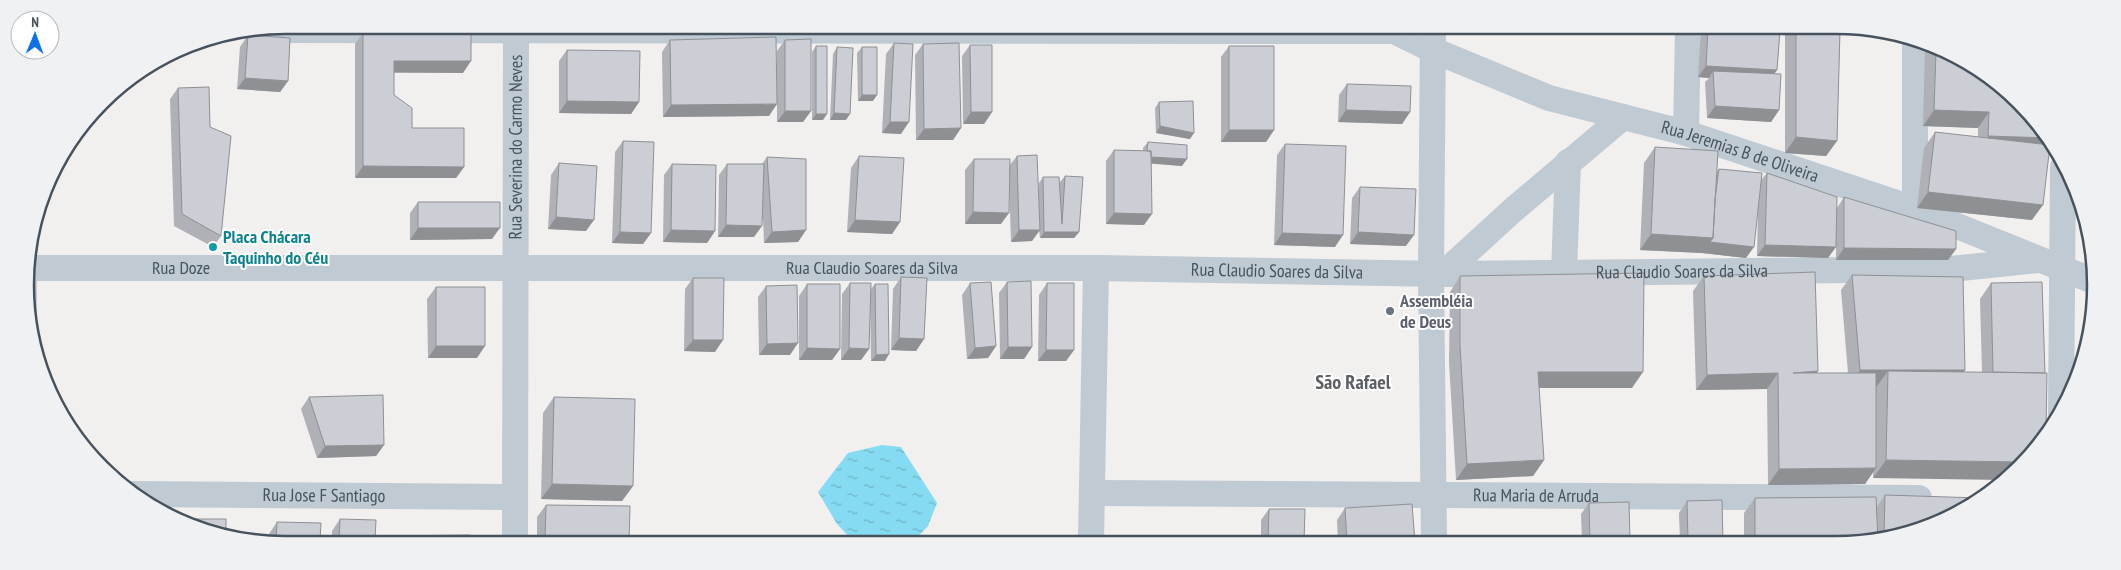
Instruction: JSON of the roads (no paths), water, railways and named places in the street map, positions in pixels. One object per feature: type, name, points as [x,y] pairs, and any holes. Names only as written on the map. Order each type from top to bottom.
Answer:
[{"type":"street","name":"Rua Severina do Carmo Neves","points":[[515,536],[516,34]]},
{"type":"street","name":"Rua Jeremias B de Oliveira","points":[[1410,34],[1433,39],[1549,98],[1686,133],[1915,209],[2087,278]]},
{"type":"street","points":[[1686,133],[1688,34]]},
{"type":"street","points":[[1433,39],[1437,274],[1434,536]]},
{"type":"street","points":[[1915,46],[1915,209]]},
{"type":"street","points":[[1437,274],[1623,117]]},
{"type":"street","points":[[1564,273],[1568,162]]},
{"type":"street","points":[[2060,397],[2063,178]]},
{"type":"street","name":"Rua Claudio Soares da Silva","points":[[516,269],[1096,268],[1437,274],[1951,269],[2038,260]]},
{"type":"street","name":"Rua Doze","points":[[35,261],[516,269]]},
{"type":"street","points":[[1091,536],[1096,268]]},
{"type":"street","name":"Rua Maria de Arruda","points":[[1092,493],[1938,498]]},
{"type":"street","name":"Rua Jose F Santiago","points":[[145,494],[514,497]]},
{"type":"water","points":[[882,445],[901,447],[937,503],[928,526],[919,536],[848,536],[837,524],[818,492],[848,453]]},
{"type":"place","name":"Placa Chácara Taquinho do Céu","points":[[213,247]]},
{"type":"place","name":"Assembléia de Deus","points":[[1390,311]]},
{"type":"district","name":"São Rafael","points":[[1353,382]]}]
